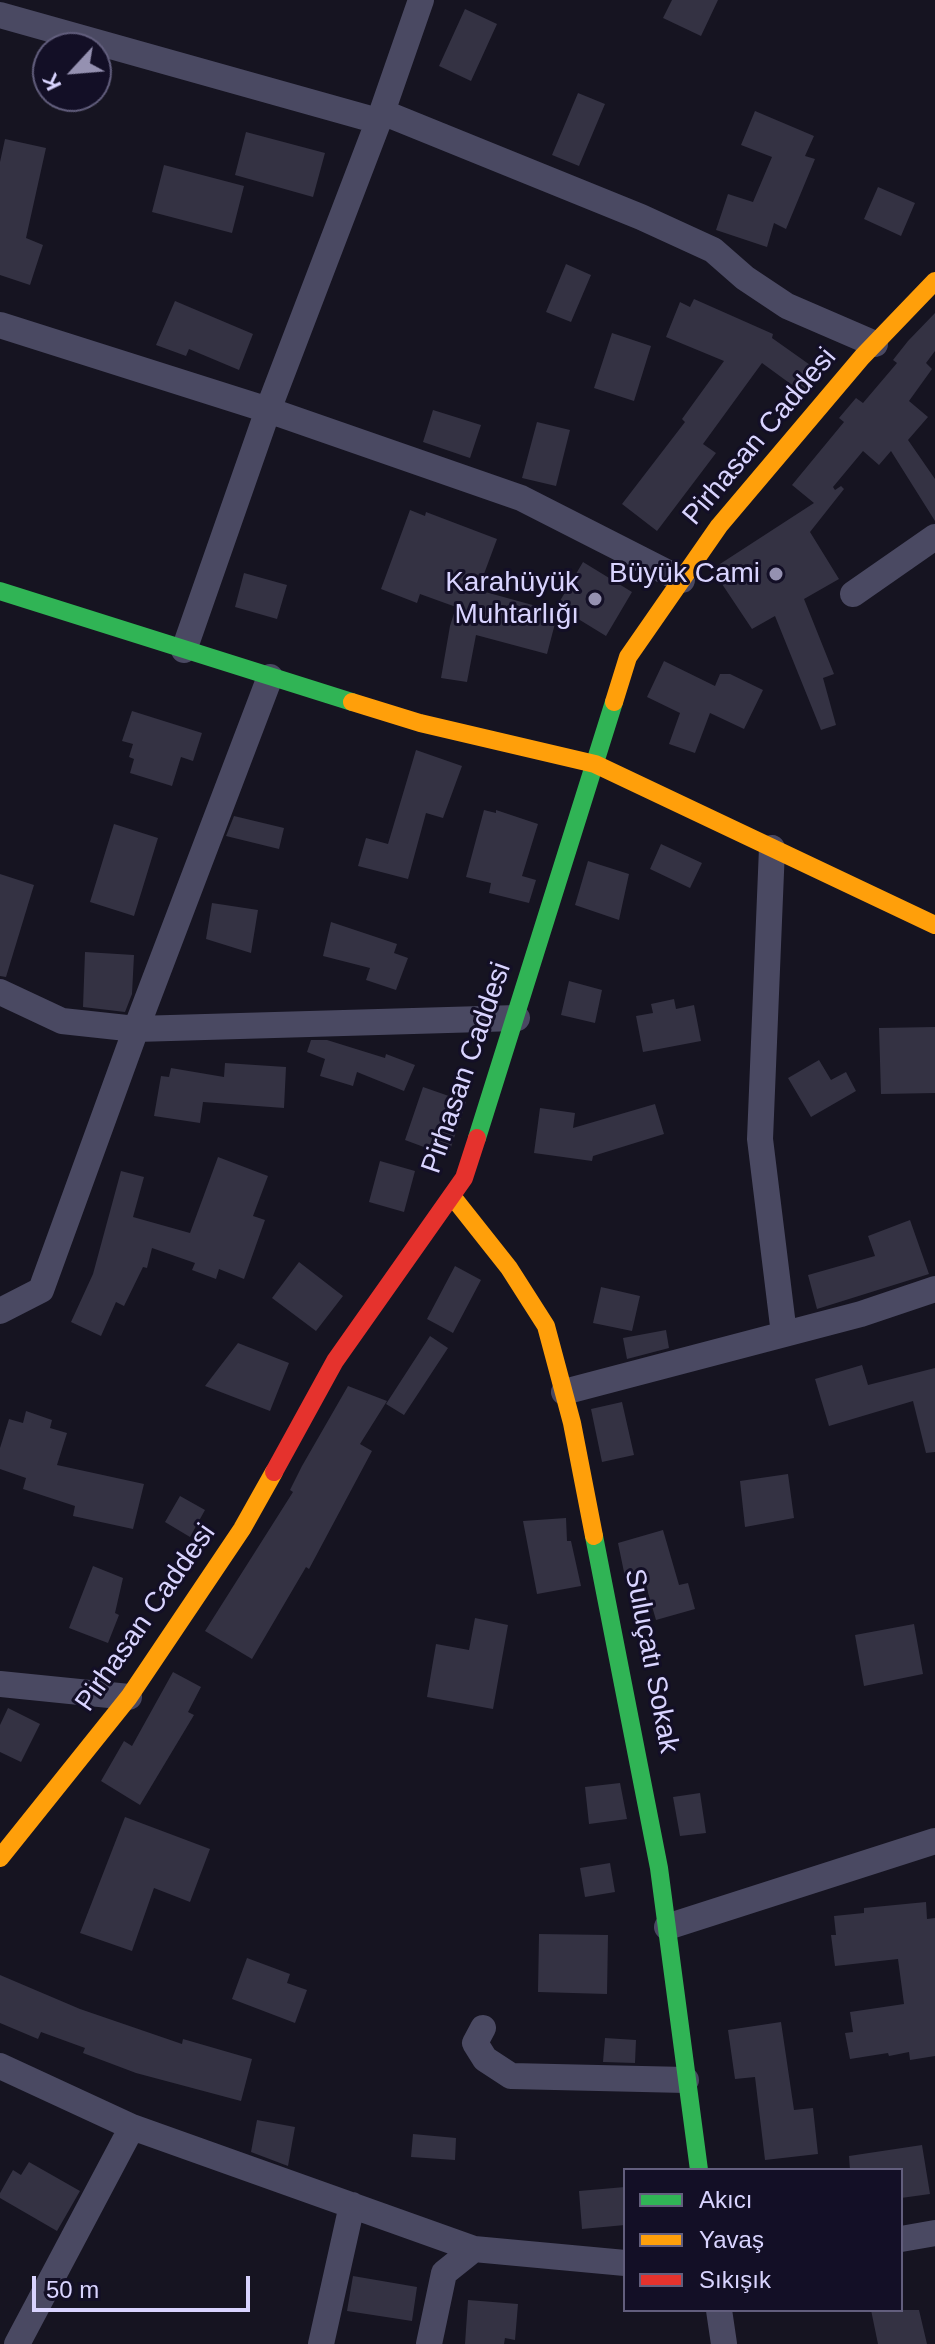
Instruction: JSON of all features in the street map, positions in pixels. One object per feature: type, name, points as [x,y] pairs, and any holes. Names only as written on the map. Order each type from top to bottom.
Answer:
[{"type":"street","points":[[184,650],[268,410],[380,117],[421,0]]},
{"type":"street","points":[[0,15],[380,117],[641,217],[713,250],[745,278],[787,306],[875,344]]},
{"type":"street","name":"Pirhasan Caddesi","points":[[0,1858],[129,1697],[242,1529],[335,1361],[464,1178],[517,1018],[628,657],[719,526],[875,344],[935,281]]},
{"type":"street","points":[[0,325],[268,410],[521,498],[682,580]]},
{"type":"street","points":[[853,594],[935,537]]},
{"type":"street","points":[[0,591],[420,723],[595,764],[935,925]]},
{"type":"street","points":[[0,1311],[41,1290],[270,677]]},
{"type":"street","points":[[772,848],[760,1139],[784,1334]]},
{"type":"street","points":[[0,992],[62,1021],[136,1029],[517,1018]]},
{"type":"street","name":"Suluçatı Sokak","points":[[452,1196],[509,1268],[546,1326],[572,1423],[659,1868],[699,2168]]},
{"type":"street","points":[[564,1392],[861,1314],[935,1289]]},
{"type":"street","points":[[0,1684],[129,1697]]},
{"type":"street","points":[[667,1927],[935,1841]]},
{"type":"street","points":[[483,2028],[475,2043],[485,2059],[511,2076],[686,2080]]},
{"type":"street","points":[[0,2066],[132,2127],[474,2249],[623,2263]]},
{"type":"street","points":[[17,2344],[132,2127]]},
{"type":"street","points":[[321,2344],[352,2205]]},
{"type":"street","points":[[903,2239],[935,2233]]},
{"type":"street","points":[[429,2344],[444,2273],[474,2249]]},
{"type":"street","points":[[719,2312],[724,2344]]},
{"type":"building","points":[[672,0],[718,0],[701,36],[663,18]]},
{"type":"building","points":[[465,9],[497,24],[471,81],[439,66]]},
{"type":"building","points":[[578,93],[605,104],[579,166],[552,155]]},
{"type":"building","points":[[755,111],[814,136],[805,156],[815,159],[786,229],[774,223],[767,247],[716,230],[728,194],[753,202],[772,157],[741,145]]},
{"type":"building","points":[[246,132],[325,153],[313,197],[235,175]]},
{"type":"building","points":[[5,139],[46,148],[26,238],[43,245],[30,285],[0,275],[0,162]]},
{"type":"building","points":[[164,165],[244,186],[232,233],[152,212]]},
{"type":"building","points":[[878,187],[915,203],[901,236],[864,219]]},
{"type":"building","points":[[566,264],[591,275],[571,322],[546,312]]},
{"type":"building","points":[[694,299],[773,334],[772,338],[820,372],[803,393],[762,363],[703,444],[716,453],[657,531],[622,504],[685,422],[682,419],[724,361],[666,337],[680,302],[690,307]]},
{"type":"building","points":[[175,301],[253,334],[239,370],[189,349],[186,356],[156,345]]},
{"type":"building","points":[[935,313],[935,351],[926,363],[932,369],[909,401],[928,417],[908,440],[935,479],[935,521],[891,451],[879,465],[863,451],[833,487],[835,490],[841,486],[844,489],[810,532],[839,579],[804,599],[834,674],[823,678],[836,725],[821,730],[775,616],[752,629],[714,572],[720,564],[814,503],[792,485],[844,422],[839,418],[856,398],[863,403],[897,363],[893,360],[908,341]]},
{"type":"building","points":[[612,333],[651,346],[634,401],[594,388]]},
{"type":"building","points":[[433,410],[481,425],[470,458],[423,442]]},
{"type":"building","points":[[537,422],[570,430],[556,486],[522,478]]},
{"type":"building","points":[[410,510],[425,516],[426,512],[497,539],[478,590],[558,612],[547,654],[476,635],[467,682],[441,678],[456,607],[420,594],[417,603],[381,589]]},
{"type":"building","name":"Karahüyük Muhtarlığı","points":[[583,562],[632,592],[606,636],[557,606]]},
{"type":"building","points":[[244,573],[287,585],[277,619],[235,607]]},
{"type":"building","points":[[664,661],[715,686],[720,674],[730,674],[763,690],[744,729],[710,713],[695,753],[669,744],[680,713],[647,697]]},
{"type":"building","points":[[132,711],[202,733],[193,761],[181,757],[172,786],[130,773],[134,759],[129,757],[133,744],[122,741]]},
{"type":"building","points":[[416,750],[462,766],[443,818],[426,813],[408,879],[358,866],[366,838],[388,844]]},
{"type":"building","points":[[484,810],[496,813],[496,810],[538,824],[522,876],[536,880],[529,903],[489,893],[491,883],[466,877]]},
{"type":"building","points":[[234,816],[284,828],[279,849],[226,836]]},
{"type":"building","points":[[114,824],[158,838],[134,916],[90,902]]},
{"type":"building","points":[[661,844],[702,863],[690,888],[650,869]]},
{"type":"building","points":[[588,861],[629,874],[619,920],[575,905]]},
{"type":"building","points":[[0,874],[34,885],[6,977],[0,976]]},
{"type":"building","points":[[212,903],[258,910],[251,953],[206,939]]},
{"type":"building","points":[[331,922],[397,944],[394,953],[408,958],[396,990],[366,980],[370,968],[323,956]]},
{"type":"building","points":[[85,952],[134,955],[132,994],[125,1012],[83,1007]]},
{"type":"building","points":[[569,981],[602,990],[595,1023],[561,1015]]},
{"type":"building","points":[[674,999],[676,1009],[694,1005],[701,1041],[643,1052],[636,1016],[653,1013],[651,1004]]},
{"type":"building","points":[[935,1027],[935,1093],[881,1094],[879,1028]]},
{"type":"building","points":[[311,1040],[327,1040],[385,1058],[386,1054],[415,1065],[404,1091],[357,1072],[353,1086],[320,1076],[325,1059],[307,1052]]},
{"type":"building","points":[[819,1060],[831,1080],[846,1072],[856,1091],[811,1117],[788,1078]]},
{"type":"building","points":[[225,1063],[286,1067],[284,1108],[203,1102],[200,1123],[154,1116],[161,1076],[169,1077],[171,1068],[224,1077]]},
{"type":"building","points":[[423,1087],[466,1102],[448,1156],[405,1140]]},
{"type":"building","points":[[655,1104],[664,1134],[593,1156],[592,1161],[534,1153],[540,1108],[575,1113],[573,1128]]},
{"type":"building","points":[[218,1157],[268,1176],[253,1216],[265,1220],[244,1279],[219,1269],[216,1279],[192,1270],[195,1263],[152,1248],[147,1268],[143,1267],[124,1306],[116,1302],[101,1336],[71,1322],[93,1274],[121,1171],[144,1177],[133,1217],[190,1233]]},
{"type":"building","points":[[380,1161],[415,1171],[404,1212],[369,1202]]},
{"type":"building","points":[[910,1220],[929,1274],[817,1309],[808,1275],[875,1256],[868,1236]]},
{"type":"building","points":[[299,1262],[343,1296],[316,1331],[272,1298]]},
{"type":"building","points":[[455,1266],[481,1280],[453,1333],[427,1319]]},
{"type":"building","points":[[601,1287],[640,1296],[632,1331],[593,1323]]},
{"type":"building","points":[[666,1330],[669,1348],[627,1359],[623,1338]]},
{"type":"building","points":[[430,1336],[448,1348],[404,1415],[386,1404]]},
{"type":"building","points":[[238,1343],[289,1363],[270,1411],[205,1386]]},
{"type":"building","points":[[862,1365],[868,1385],[935,1368],[935,1452],[926,1453],[913,1401],[829,1426],[815,1379]]},
{"type":"building","points":[[348,1386],[387,1401],[360,1444],[372,1451],[309,1569],[306,1567],[252,1659],[205,1631],[293,1492],[290,1490],[302,1466]]},
{"type":"building","points":[[622,1402],[634,1455],[602,1462],[591,1409]]},
{"type":"building","points":[[26,1411],[52,1420],[50,1428],[67,1433],[57,1465],[144,1484],[133,1529],[73,1516],[75,1506],[23,1489],[26,1478],[0,1469],[0,1448],[9,1419],[23,1423]]},
{"type":"building","points":[[788,1474],[794,1518],[745,1527],[740,1481]]},
{"type":"building","points":[[180,1496],[205,1510],[190,1537],[165,1522]]},
{"type":"building","points":[[566,1518],[567,1541],[571,1541],[581,1586],[537,1594],[523,1521]]},
{"type":"building","points":[[663,1530],[679,1585],[688,1583],[695,1609],[656,1620],[642,1572],[625,1577],[618,1543]]},
{"type":"building","points":[[93,1566],[123,1578],[115,1613],[119,1615],[108,1643],[69,1628]]},
{"type":"building","points":[[475,1618],[508,1625],[493,1709],[427,1697],[436,1644],[469,1650]]},
{"type":"building","points":[[914,1624],[923,1674],[864,1686],[855,1635]]},
{"type":"building","points":[[173,1672],[201,1687],[188,1712],[194,1715],[140,1805],[101,1781],[124,1741],[132,1746]]},
{"type":"building","points":[[8,1708],[40,1724],[21,1762],[0,1752],[0,1725]]},
{"type":"building","points":[[620,1783],[627,1819],[589,1824],[585,1787]]},
{"type":"building","points":[[700,1793],[706,1833],[680,1836],[673,1797]]},
{"type":"building","points":[[125,1817],[210,1849],[190,1902],[154,1888],[132,1951],[80,1933]]},
{"type":"building","points":[[610,1863],[615,1892],[585,1897],[580,1868]]},
{"type":"building","points":[[926,1902],[927,1919],[935,1918],[935,2056],[910,2060],[909,2052],[850,2059],[845,2033],[853,2032],[850,2012],[904,2004],[898,1959],[835,1966],[831,1935],[836,1935],[834,1916],[864,1913],[864,1908]]},
{"type":"building","points":[[539,1934],[608,1935],[607,1994],[538,1992]]},
{"type":"building","points":[[247,1958],[290,1974],[287,1983],[307,1990],[295,2023],[232,1999]]},
{"type":"building","points":[[0,1975],[80,2009],[182,2044],[183,2039],[252,2059],[241,2101],[136,2073],[83,2053],[85,2048],[41,2032],[38,2039],[0,2023]]},
{"type":"building","points":[[781,2022],[794,2110],[813,2108],[818,2154],[765,2160],[755,2077],[735,2079],[728,2030]]},
{"type":"building","points":[[605,2038],[636,2040],[635,2063],[603,2062]]},
{"type":"building","points":[[257,2120],[295,2127],[288,2166],[251,2152]]},
{"type":"building","points":[[413,2134],[456,2138],[455,2160],[411,2157]]},
{"type":"building","points":[[922,2145],[930,2194],[903,2198],[903,2168],[850,2168],[849,2156]]},
{"type":"building","points":[[29,2162],[80,2191],[57,2231],[0,2198],[13,2170],[21,2175]]},
{"type":"building","points":[[623,2187],[623,2225],[582,2229],[579,2191]]},
{"type":"building","points":[[353,2276],[417,2287],[412,2321],[347,2311]]},
{"type":"building","points":[[468,2300],[518,2304],[515,2340],[505,2338],[504,2344],[465,2344]]},
{"type":"building","points":[[919,2310],[927,2344],[878,2344],[871,2312]]},
{"type":"traffic: fast","points":[[0,591],[352,702]]},
{"type":"traffic: fast","points":[[477,1138],[614,702]]},
{"type":"traffic: fast","points":[[594,1536],[659,1868],[699,2168]]},
{"type":"traffic: slow","points":[[614,702],[628,657],[719,526],[862,357],[935,281]]},
{"type":"traffic: slow","points":[[352,702],[420,723],[595,764],[935,925]]},
{"type":"traffic: slow","points":[[452,1196],[509,1268],[546,1326],[572,1423],[594,1536]]},
{"type":"traffic: slow","points":[[0,1858],[129,1697],[242,1529],[274,1472]]},
{"type":"traffic: jam","points":[[274,1472],[335,1361],[464,1178],[477,1138]]},
{"type":"place","name":"Büyük Cami","points":[[776,574]]},
{"type":"place","name":"Karahüyük Muhtarlığı","points":[[595,599]]}]
